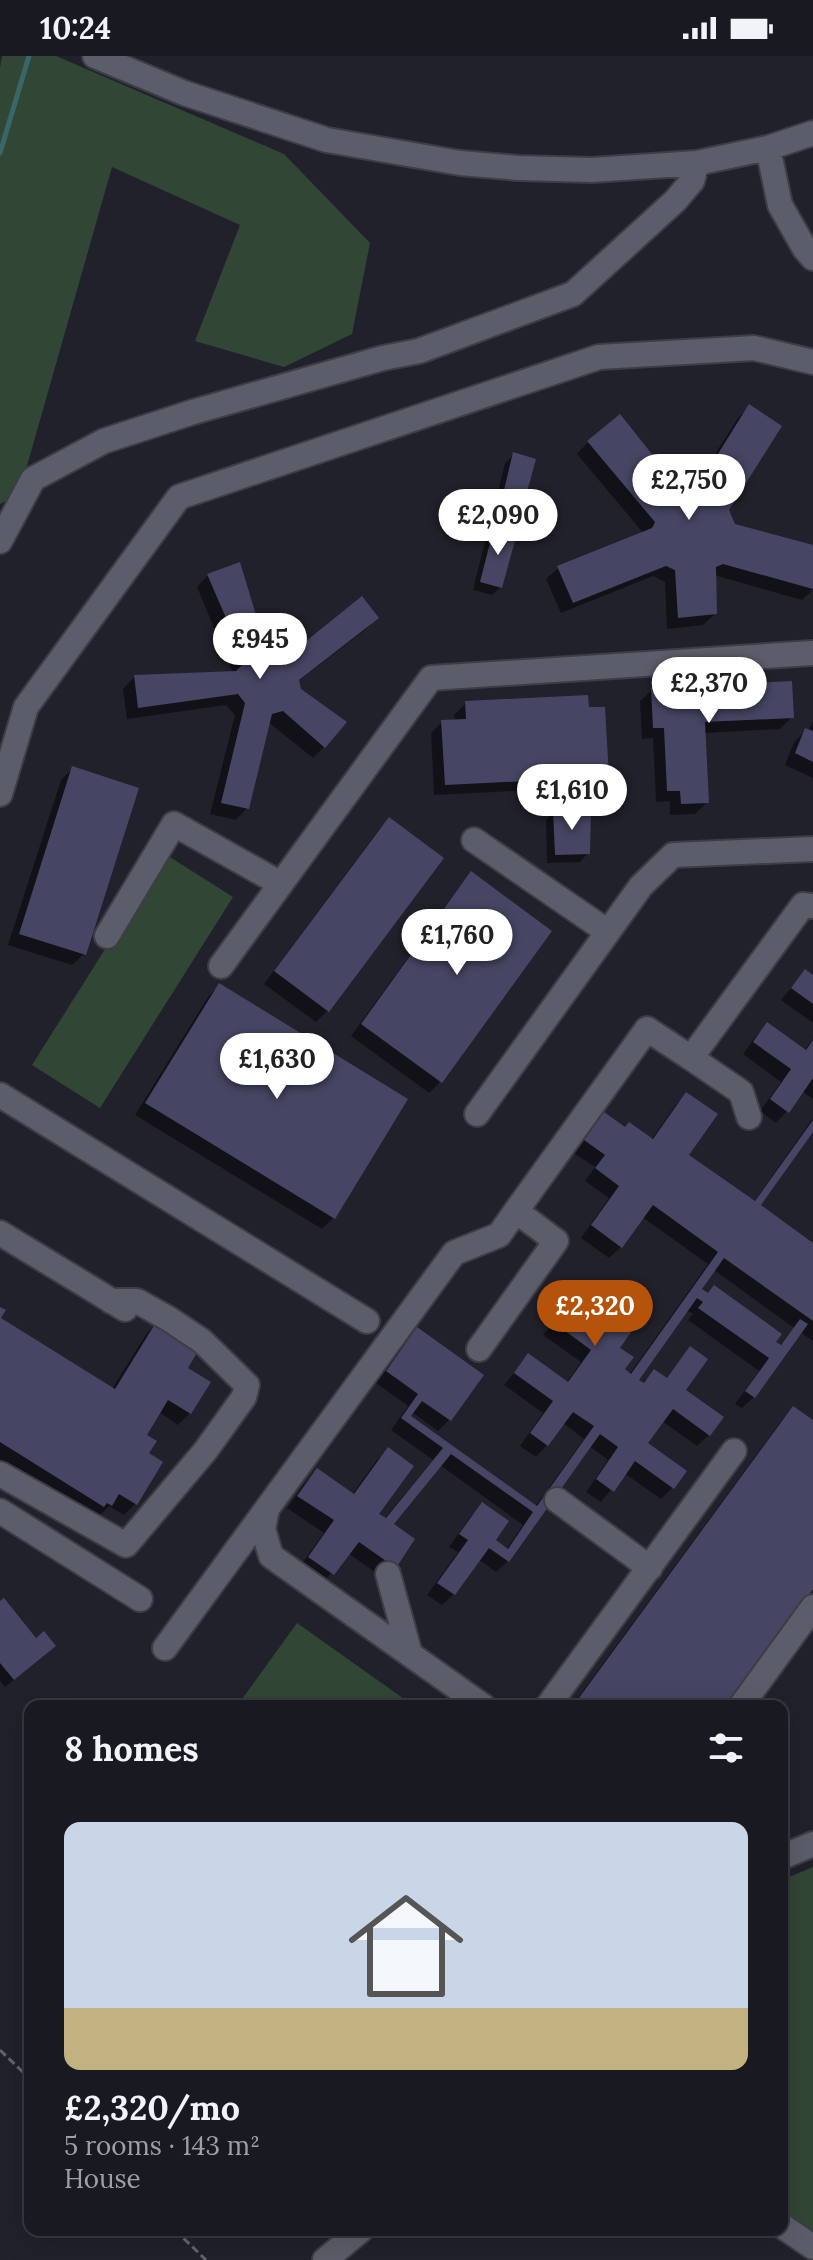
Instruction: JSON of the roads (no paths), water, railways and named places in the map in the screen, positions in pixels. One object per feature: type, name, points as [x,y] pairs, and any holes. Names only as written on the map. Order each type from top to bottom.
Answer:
[{"type":"street","points":[[95,56],[184,93],[327,140],[460,163],[592,170],[697,163],[768,148],[813,133]]},
{"type":"street","points":[[768,148],[780,205],[813,258]]},
{"type":"street","points":[[0,541],[33,479],[104,441],[222,403],[383,358],[419,351],[573,294],[675,201],[692,181],[697,163]]},
{"type":"street","points":[[0,794],[26,707],[179,497],[599,357],[754,348],[813,362]]},
{"type":"street","points":[[221,966],[431,678],[813,653]]},
{"type":"street","points":[[107,936],[174,824],[281,884]]},
{"type":"street","points":[[474,840],[608,932]]},
{"type":"street","points":[[477,1114],[641,886],[673,855],[813,849]]},
{"type":"street","points":[[691,1058],[803,905],[813,906]]},
{"type":"street","points":[[165,1648],[454,1253],[499,1235],[647,1029],[741,1092],[749,1117]]},
{"type":"street","points":[[0,1095],[367,1321]]},
{"type":"street","points":[[479,1349],[556,1241],[516,1211]]},
{"type":"street","points":[[0,1233],[143,1319]]},
{"type":"street","points":[[0,1474],[126,1545],[206,1450],[244,1397],[247,1385],[202,1341],[137,1301],[111,1301]]},
{"type":"street","points":[[552,1700],[734,1451]]},
{"type":"street","points":[[557,1500],[650,1568]]},
{"type":"street","points":[[267,1509],[263,1529],[271,1556],[475,1700]]},
{"type":"street","points":[[0,1511],[140,1599]]},
{"type":"street","points":[[388,1574],[410,1654]]},
{"type":"street","points":[[745,1700],[813,1607]]},
{"type":"street","points":[[788,1854],[813,1844]]},
{"type":"street","points":[[788,2230],[813,2247]]},
{"type":"street","points":[[325,2260],[354,2236]]},
{"type":"waterway","points":[[0,153],[29,56]]}]
